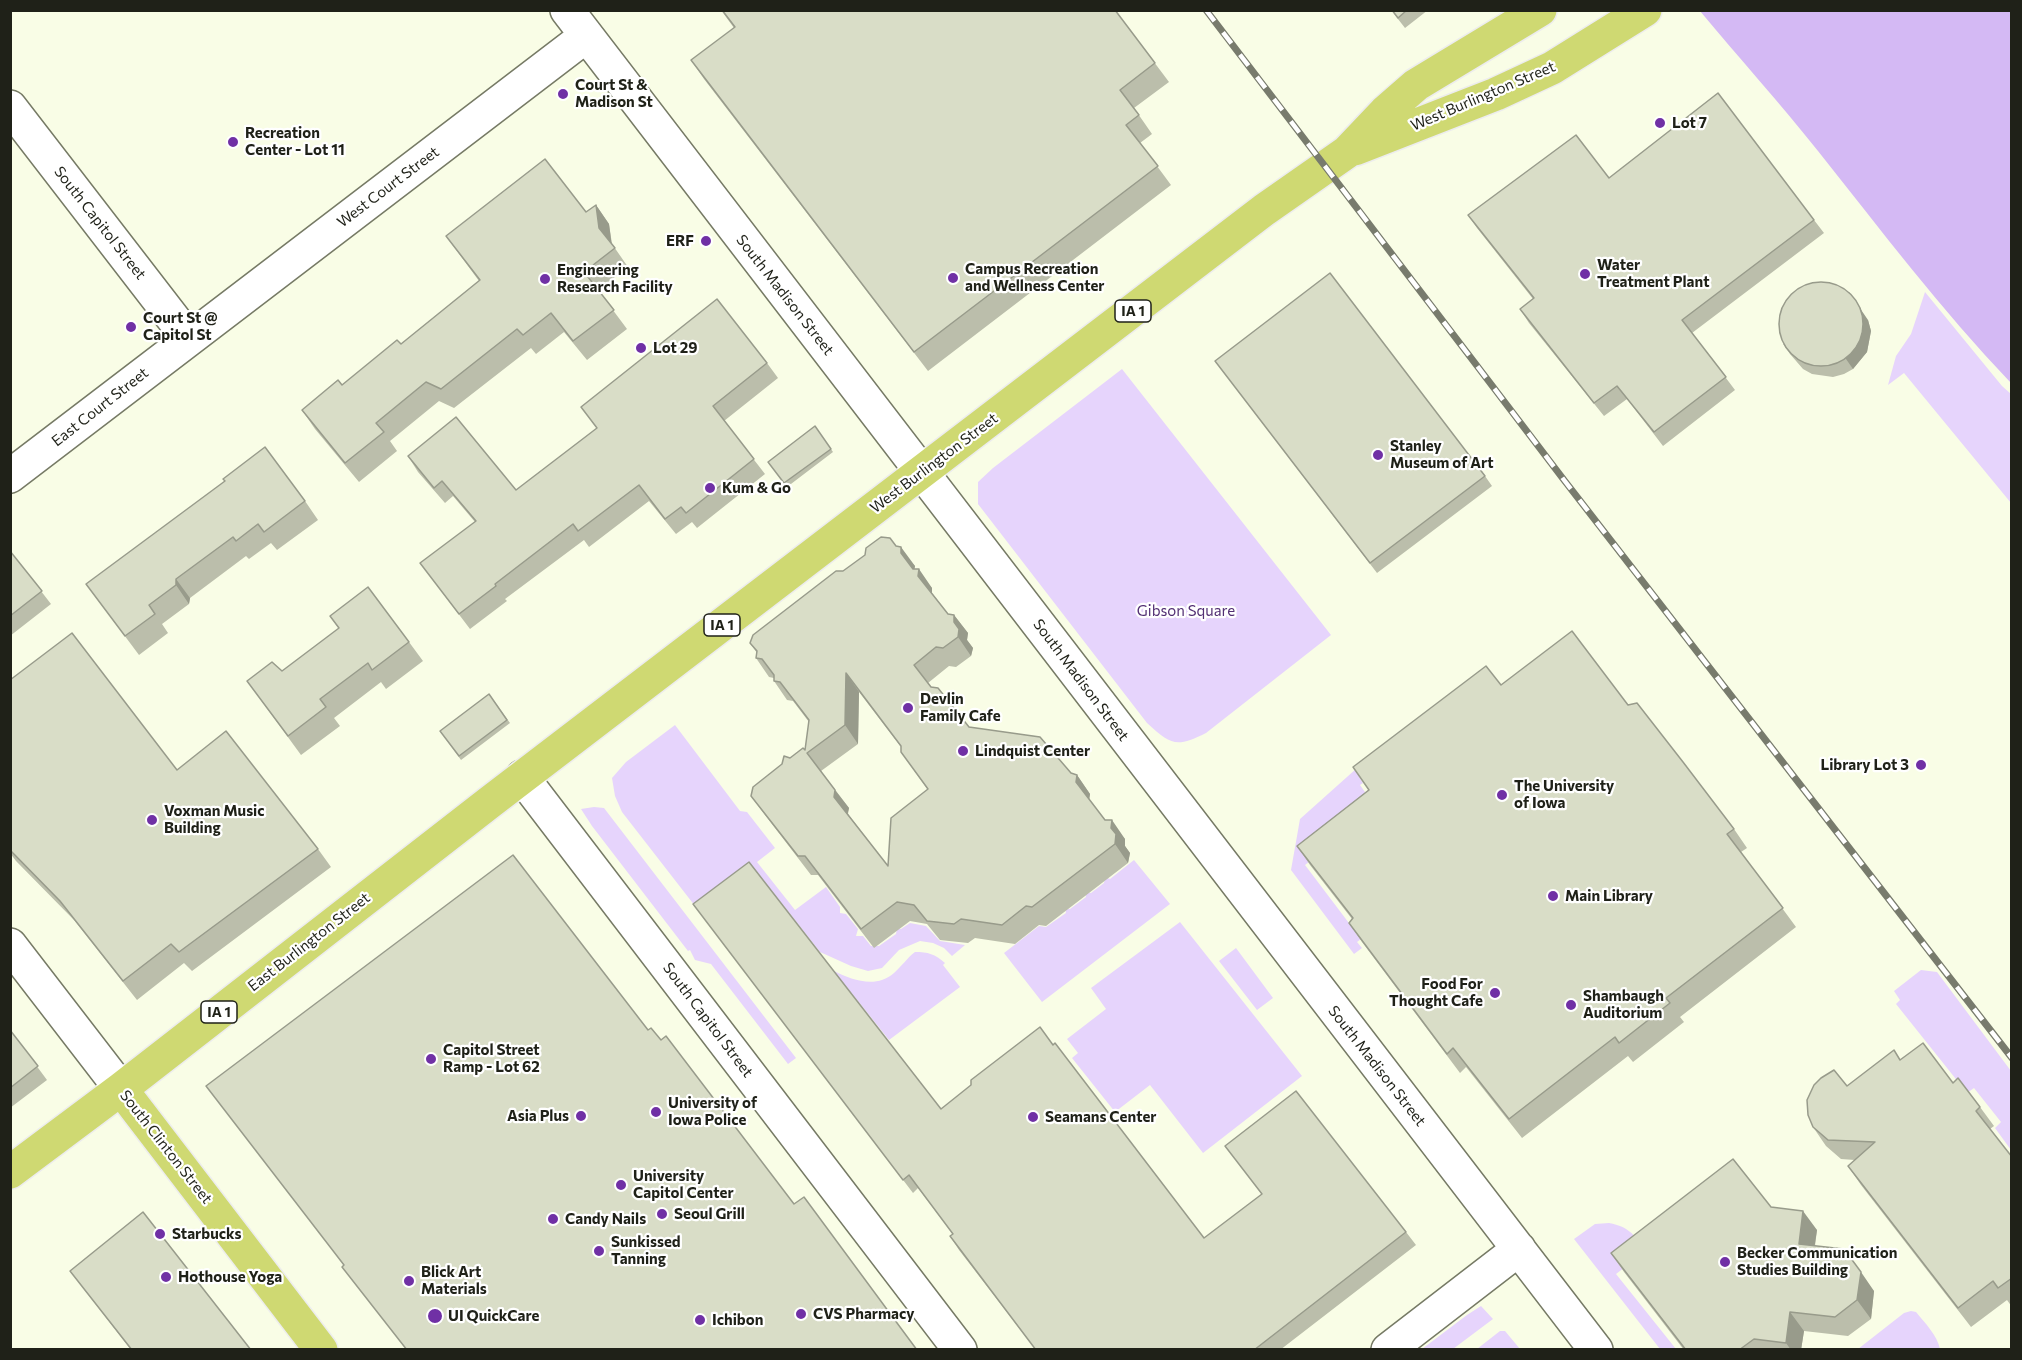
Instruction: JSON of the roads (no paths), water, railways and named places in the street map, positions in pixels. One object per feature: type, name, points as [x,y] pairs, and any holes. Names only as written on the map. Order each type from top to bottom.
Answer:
[{"type":"main road","name":"West Burlington Street","points":[[522,777],[1264,210],[1347,152],[1385,111],[1416,85],[1540,10]]},
{"type":"main road","name":"West Burlington Street","points":[[1347,152],[1496,94],[1552,68],[1645,10]]},
{"type":"main road","name":"East Burlington Street","points":[[10,1172],[121,1089],[522,777]]},
{"type":"main road","name":"South Clinton Street","points":[[121,1089],[321,1350]]},
{"type":"street","name":"West Court Street","points":[[189,339],[577,23]]},
{"type":"street","name":"South Madison Street","points":[[577,23],[1596,1350]]},
{"type":"street","name":"South Capitol Street","points":[[10,107],[189,339]]},
{"type":"street","name":"East Court Street","points":[[10,476],[189,339]]},
{"type":"street","name":"South Capitol Street","points":[[522,777],[960,1350]]},
{"type":"street","name":"South Clinton Street","points":[[10,945],[121,1089]]},
{"type":"street","points":[[1388,1350],[1519,1249]]},
{"type":"railway","points":[[1206,10],[1564,480],[2012,1058]]},
{"type":"place","name":"Court St & Madison St","points":[[563,94]]},
{"type":"place","name":"Lot 7","points":[[1660,123]]},
{"type":"place","name":"Recreation Center - Lot 11","points":[[233,142]]},
{"type":"place","name":"ERF","points":[[706,241]]},
{"type":"place","name":"Water Treatment Plant","points":[[1585,274]]},
{"type":"place","name":"Campus Recreation and Wellness Center","points":[[953,278]]},
{"type":"place","name":"Engineering Research Facility","points":[[545,279]]},
{"type":"place","name":"Court St @ Capitol St","points":[[131,327]]},
{"type":"place","name":"Lot 29","points":[[641,348]]},
{"type":"place","name":"Stanley Museum of Art","points":[[1378,455]]},
{"type":"place","name":"Kum & Go","points":[[710,488]]},
{"type":"place","name":"Devlin Family Cafe","points":[[908,708]]},
{"type":"place","name":"Lindquist Center","points":[[963,751]]},
{"type":"place","name":"Library Lot 3","points":[[1921,765]]},
{"type":"place","name":"The University of Iowa","points":[[1502,795]]},
{"type":"place","name":"Voxman Music Building","points":[[152,820]]},
{"type":"place","name":"Main Library","points":[[1553,896]]},
{"type":"place","name":"Food For Thought Cafe","points":[[1495,993]]},
{"type":"place","name":"Shambaugh Auditorium","points":[[1571,1005]]},
{"type":"place","name":"Capitol Street Ramp - Lot 62","points":[[431,1059]]},
{"type":"place","name":"University of Iowa Police","points":[[656,1112]]},
{"type":"place","name":"Asia Plus","points":[[581,1116]]},
{"type":"place","name":"Seamans Center","points":[[1033,1117]]},
{"type":"place","name":"University Capitol Center","points":[[621,1185]]},
{"type":"place","name":"Seoul Grill","points":[[662,1214]]},
{"type":"place","name":"Candy Nails","points":[[553,1219]]},
{"type":"place","name":"Starbucks","points":[[160,1234]]},
{"type":"place","name":"Sunkissed Tanning","points":[[599,1251]]},
{"type":"place","name":"Becker Communication Studies Building","points":[[1725,1262]]},
{"type":"place","name":"Hothouse Yoga","points":[[166,1277]]},
{"type":"place","name":"Blick Art Materials","points":[[409,1281]]},
{"type":"place","name":"CVS Pharmacy","points":[[801,1314]]},
{"type":"place","name":"UI QuickCare","points":[[435,1316]]},
{"type":"place","name":"Ichibon","points":[[700,1320]]},
{"type":"park label","name":"Gibson Square","points":[[1186,611]]}]
